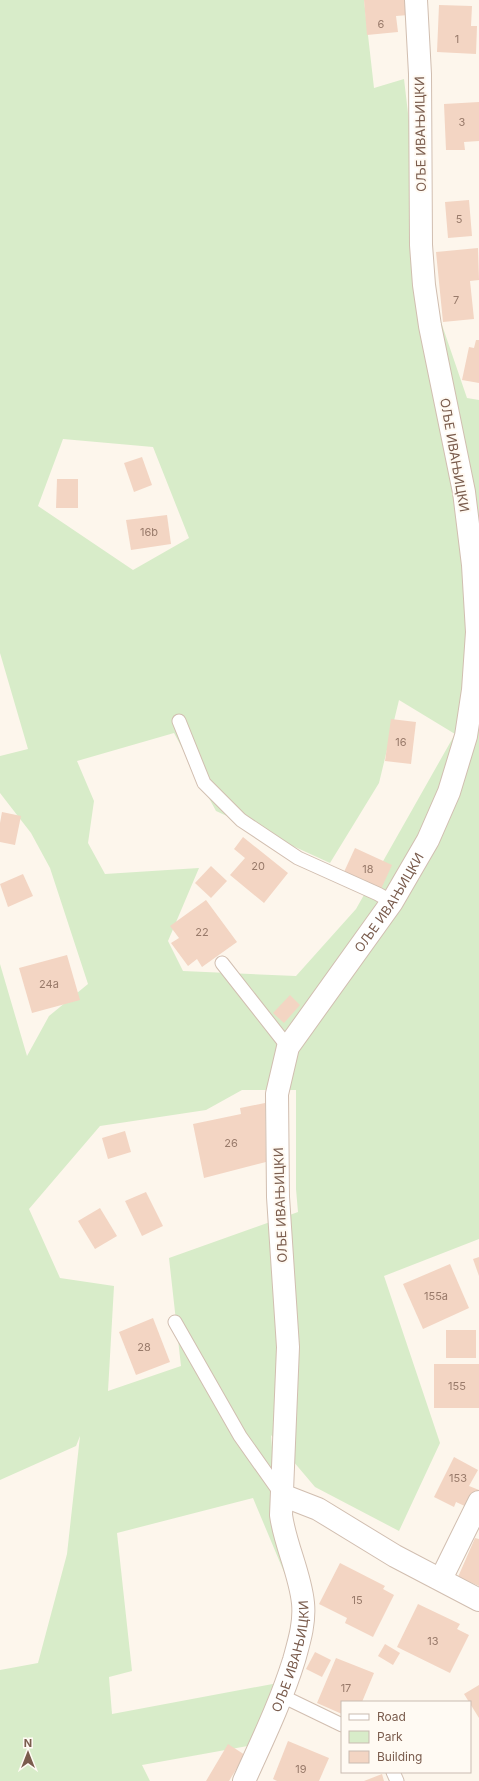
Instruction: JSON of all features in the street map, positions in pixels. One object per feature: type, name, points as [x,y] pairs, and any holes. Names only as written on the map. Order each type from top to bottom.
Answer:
[{"type":"street","name":"ОЉЕ ИВАЊИЦКИ","points":[[244,1781],[282,1696],[303,1623],[303,1604],[300,1584],[284,1534],[281,1515],[288,1347],[278,1197],[277,1094],[288,1047],[392,902],[428,840],[449,792],[466,736],[473,690],[477,632],[473,565],[464,492],[430,326],[424,286],[421,245],[420,74],[416,0]]},
{"type":"street","points":[[282,1495],[318,1509],[395,1556],[479,1600]]},
{"type":"street","points":[[441,1579],[479,1502]]},
{"type":"lane","points":[[179,721],[204,783],[241,820],[298,858],[378,894],[392,902]]},
{"type":"lane","points":[[222,963],[288,1047]]},
{"type":"lane","points":[[175,1322],[240,1436],[282,1495]]},
{"type":"lane","points":[[282,1696],[341,1725]]},
{"type":"green space","points":[[0,0],[364,0],[374,88],[404,79],[428,284],[467,398],[479,400],[479,1239],[384,1276],[440,1443],[399,1531],[315,1487],[271,1435],[274,1473],[289,1584],[253,1498],[117,1533],[132,1671],[109,1677],[112,1714],[278,1683],[259,1744],[142,1765],[150,1781],[0,1781],[0,1670],[38,1663],[67,1554],[80,1436],[76,1446],[0,1480],[0,964],[27,1056],[49,1016],[88,984],[50,868],[31,833],[0,793],[0,756],[28,749],[0,653]],"holes":[[[63,439],[153,447],[189,538],[133,570],[38,506]],[[399,700],[455,734],[356,909],[296,976],[183,971],[168,941],[199,868],[105,874],[88,843],[94,801],[77,761],[174,733],[216,811],[330,863],[379,783]],[[242,1090],[296,1090],[296,1189],[298,1212],[169,1258],[181,1366],[108,1391],[114,1286],[60,1278],[29,1209],[100,1126],[206,1110]]]},
{"type":"building","points":[[364,0],[408,0],[409,15],[396,16],[398,32],[367,35]]},
{"type":"building","points":[[439,5],[472,6],[471,26],[477,26],[476,54],[437,52]]},
{"type":"building","points":[[479,102],[479,141],[464,142],[465,150],[446,150],[444,104]]},
{"type":"building","points":[[469,200],[472,236],[448,238],[445,202]]},
{"type":"building","points":[[478,248],[479,280],[470,281],[474,319],[443,322],[436,252]]},
{"type":"building","points":[[476,340],[479,340],[479,383],[462,380],[469,347],[474,348]]},
{"type":"building","points":[[142,457],[152,485],[134,492],[124,463]]},
{"type":"building","points":[[57,479],[78,479],[78,508],[56,508]]},
{"type":"building","points":[[167,515],[171,544],[131,550],[126,520]]},
{"type":"building","points":[[391,719],[416,722],[411,764],[385,761]]},
{"type":"building","points":[[2,812],[21,816],[15,845],[0,842],[0,823]]},
{"type":"building","points":[[243,837],[288,873],[264,903],[230,875],[245,858],[234,849]]},
{"type":"building","points":[[355,848],[392,865],[381,889],[344,872]]},
{"type":"building","points":[[211,866],[227,881],[211,898],[195,883]]},
{"type":"building","points":[[23,874],[33,896],[8,907],[0,884]]},
{"type":"building","points":[[206,900],[237,942],[202,967],[197,959],[188,966],[171,943],[179,938],[170,926]]},
{"type":"building","points":[[67,955],[80,1000],[32,1013],[19,968]]},
{"type":"building","points":[[290,995],[300,1005],[284,1023],[273,1013]]},
{"type":"building","points":[[265,1103],[266,1162],[204,1178],[193,1124],[241,1114],[240,1108]]},
{"type":"building","points":[[125,1131],[131,1152],[108,1159],[102,1138]]},
{"type":"building","points":[[146,1192],[163,1226],[142,1236],[125,1201]]},
{"type":"building","points":[[100,1208],[117,1236],[95,1249],[78,1221]]},
{"type":"building","points":[[479,1257],[479,1276],[473,1259]]},
{"type":"building","points":[[450,1264],[469,1308],[423,1329],[403,1284]]},
{"type":"building","points":[[153,1318],[170,1362],[136,1375],[119,1332]]},
{"type":"building","points":[[446,1330],[476,1330],[476,1358],[446,1358]]},
{"type":"building","points":[[434,1364],[479,1364],[479,1408],[434,1408]]},
{"type":"building","points":[[454,1457],[478,1470],[469,1486],[479,1490],[469,1508],[456,1502],[454,1507],[434,1497]]},
{"type":"building","points":[[475,1538],[479,1539],[479,1586],[458,1577]]},
{"type":"building","points":[[340,1563],[385,1586],[383,1589],[394,1595],[373,1637],[345,1623],[347,1618],[319,1604]]},
{"type":"building","points":[[418,1604],[460,1624],[457,1629],[469,1635],[450,1673],[397,1647]]},
{"type":"building","points":[[385,1644],[400,1653],[393,1665],[378,1656]]},
{"type":"building","points":[[315,1652],[331,1660],[322,1677],[306,1669]]},
{"type":"building","points":[[336,1658],[374,1673],[362,1701],[341,1701],[341,1714],[317,1703]]},
{"type":"building","points":[[479,1685],[479,1718],[471,1705],[471,1701],[468,1701],[464,1694]]},
{"type":"building","points":[[288,1741],[329,1758],[319,1781],[277,1781],[273,1779]]},
{"type":"building","points":[[228,1744],[245,1755],[229,1781],[206,1781]]},
{"type":"building","points":[[382,1774],[384,1781],[364,1781]]}]
